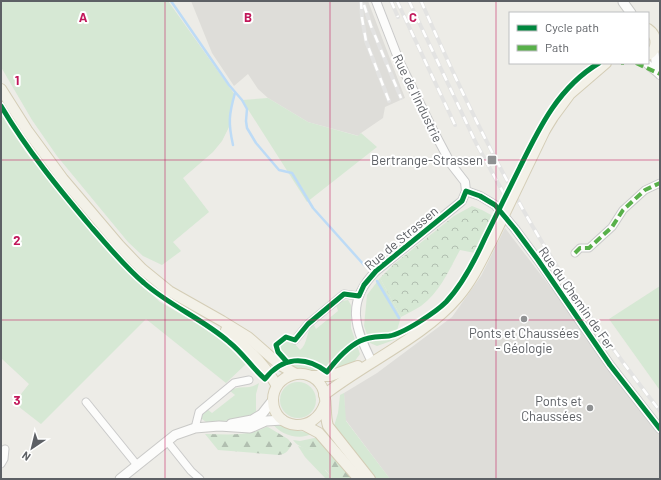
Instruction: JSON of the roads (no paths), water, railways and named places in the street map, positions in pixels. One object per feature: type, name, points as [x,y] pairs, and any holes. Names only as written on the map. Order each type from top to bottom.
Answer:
[{"type":"main road","points":[[623,2],[626,12]]},
{"type":"main road","points":[[623,2],[630,12]]},
{"type":"main road","points":[[653,30],[655,46]]},
{"type":"main road","points":[[304,425],[312,422],[318,417],[325,399],[372,362],[413,335],[448,308],[466,287],[491,242],[545,130],[553,117],[570,94],[607,64]]},
{"type":"main road","points":[[1,89],[27,130],[63,180],[119,245],[142,269],[169,291],[248,337],[280,365],[296,374]]},
{"type":"main road","points":[[202,310],[257,358],[270,373],[276,386]]},
{"type":"main road","points":[[359,479],[319,433],[304,425],[293,424],[283,420],[277,414],[273,400],[276,386],[288,376],[304,374],[311,376],[330,376],[372,362]]},
{"type":"main road","points":[[311,376],[322,387],[328,426],[370,479]]},
{"type":"main road","points":[[120,479],[174,435],[195,428],[219,426],[252,420],[262,414],[273,400]]},
{"type":"main road","points":[[219,426],[250,428],[266,421],[283,420]]},
{"type":"street","name":"Rue de l'Industrie","points":[[376,1],[400,63],[442,148],[451,164],[465,182],[466,190]]},
{"type":"street","points":[[655,46],[656,65],[660,75]]},
{"type":"street","points":[[647,64],[660,75]]},
{"type":"street","points":[[575,253],[580,248],[589,248],[612,227],[623,210],[645,190],[660,183]]},
{"type":"street","name":"Rue de Strassen","points":[[372,362],[361,341],[356,323],[356,311],[359,296],[364,285],[376,271],[462,201],[466,190]]},
{"type":"street","name":"Rue du Chemin de Fer","points":[[466,190],[495,205],[515,229],[538,260],[610,366],[660,429]]},
{"type":"street","points":[[295,340],[308,324],[344,294],[359,296]]},
{"type":"street","points":[[195,428],[199,412],[234,383],[249,380]]},
{"type":"street","points":[[86,402],[137,465]]},
{"type":"street","points":[[167,441],[191,471],[200,479]]},
{"type":"street","points":[[1,464],[4,460],[5,449]]},
{"type":"waterway","points":[[171,1],[229,85],[242,100],[247,109],[247,128],[256,143],[279,170],[292,173],[313,208],[364,265]]},
{"type":"waterway","points":[[233,145],[230,131],[230,119],[231,107],[235,93]]},
{"type":"waterway","points":[[377,281],[399,318]]},
{"type":"railway","points":[[361,1],[366,41],[389,101]]},
{"type":"railway","points":[[391,1],[398,17]]},
{"type":"railway","points":[[397,1],[455,125]]},
{"type":"railway","points":[[409,1],[476,143],[504,194]]},
{"type":"railway","points":[[421,1],[454,75],[502,171],[531,223],[583,306],[660,411]]},
{"type":"railway","points":[[364,5],[371,26],[401,98]]},
{"type":"place","name":"Bertrange-Strassen","points":[[492,160]]},
{"type":"place","name":"Ponts et Chaussées - Géologie","points":[[524,319]]},
{"type":"place","name":"Ponts et Chaussées","points":[[590,408]]}]
